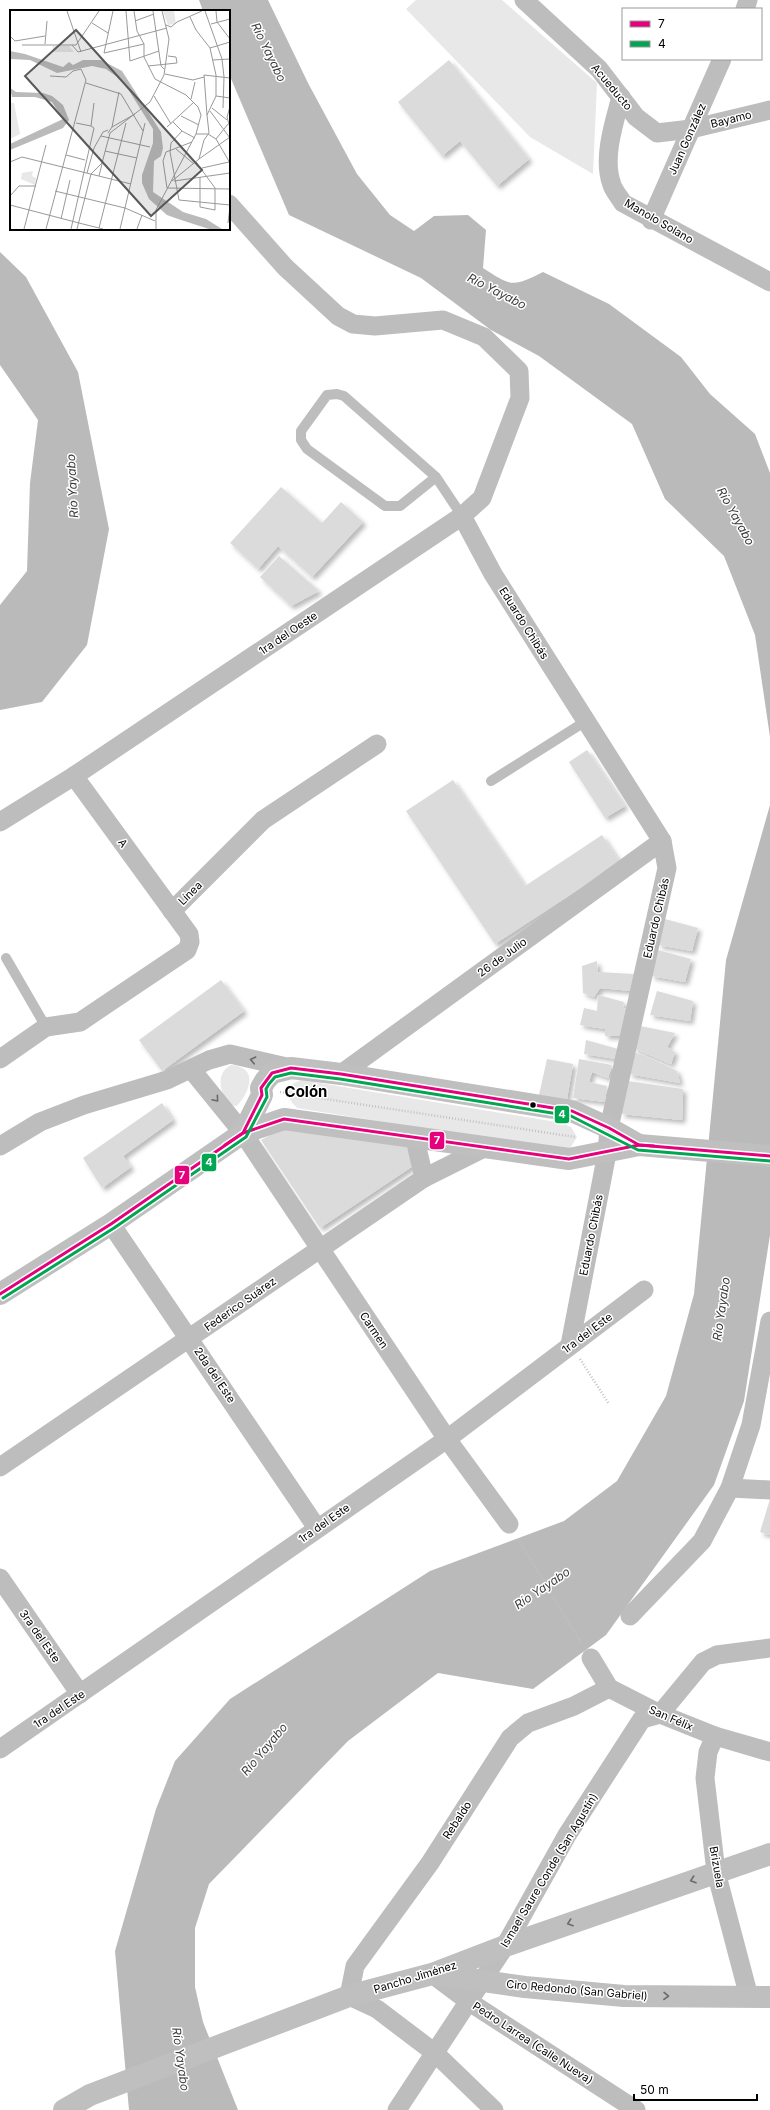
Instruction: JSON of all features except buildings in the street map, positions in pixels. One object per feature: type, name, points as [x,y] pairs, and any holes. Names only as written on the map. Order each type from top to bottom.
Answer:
[{"type":"main road","points":[[243,1133],[272,1073],[291,1068],[341,1074],[572,1111],[602,1140]]},
{"type":"main road","points":[[262,1092],[269,1106],[284,1119]]},
{"type":"main road","points":[[0,1294],[111,1224],[243,1133],[284,1119],[415,1139],[569,1159],[602,1140],[770,1156]]},
{"type":"main road","name":"Pancho Jiménez","points":[[64,2110],[90,2095],[349,1996],[432,1974],[505,1946],[770,1854]]},
{"type":"main road","name":"Ciro Redondo (San Gabriel)","points":[[432,1974],[525,1987],[624,1996],[770,1997]]},
{"type":"street","name":"Acueducto","points":[[524,0],[599,69],[636,117],[657,133],[691,129]]},
{"type":"street","name":"Juan González","points":[[652,220],[722,60]]},
{"type":"street","name":"Manolo Solano","points":[[621,97],[609,144],[612,185],[623,203],[652,220],[770,282]]},
{"type":"street","name":"Bayamo","points":[[691,129],[770,110]]},
{"type":"street","name":"1ra del Oeste","points":[[0,822],[74,776],[462,516],[482,498],[520,398],[519,371],[484,338],[443,320],[375,326],[353,324],[338,316],[285,267],[230,205]]},
{"type":"street","name":"Eduardo Chibás","points":[[462,516],[493,574],[662,841],[667,868],[602,1140],[570,1345]]},
{"type":"street","name":"Línea","points":[[0,1058],[46,1027],[80,1022],[187,950],[190,942],[189,934],[172,911],[263,820],[377,744]]},
{"type":"street","name":"A","points":[[74,776],[172,911]]},
{"type":"street","name":"26 de Julio","points":[[341,1074],[662,841]]},
{"type":"street","points":[[0,1146],[40,1122],[99,1100],[167,1080],[209,1060],[230,1054],[291,1068]]},
{"type":"street","name":"Carmen","points":[[191,1069],[243,1133],[447,1439],[509,1524]]},
{"type":"street","points":[[415,1139],[424,1178]]},
{"type":"street","name":"Federico Suárez","points":[[0,1467],[190,1339],[424,1178],[484,1148]]},
{"type":"street","name":"2da del Este","points":[[111,1224],[317,1528]]},
{"type":"street","name":"1ra del Este","points":[[0,1748],[447,1439],[644,1290]]},
{"type":"street","points":[[630,1616],[702,1541],[730,1488],[751,1425],[770,1321]]},
{"type":"street","points":[[730,1488],[770,1490]]},
{"type":"street","name":"3ra del Este","points":[[0,1578],[80,1694]]},
{"type":"street","points":[[660,1714],[703,1662],[717,1655],[770,1648]]},
{"type":"street","points":[[591,1658],[609,1688]]},
{"type":"street","name":"San Félix","points":[[609,1688],[660,1714],[715,1736],[770,1752]]},
{"type":"street","name":"Rebaldo","points":[[349,1996],[355,1966],[430,1862],[510,1738],[528,1723],[574,1706],[609,1688]]},
{"type":"street","name":"Ismael Saure Conde (San Agustín)","points":[[397,2110],[505,1946],[567,1835],[642,1719],[660,1714]]},
{"type":"street","name":"Brizuela","points":[[715,1736],[708,1752],[705,1778],[716,1872],[749,1997]]},
{"type":"street","name":"Pedro Larrea (Calle Nueva)","points":[[432,1974],[468,2001],[636,2110]]},
{"type":"street","points":[[349,1996],[377,2009],[435,2053],[494,2110]]},
{"type":"lane","points":[[436,477],[400,506],[385,506],[307,449],[301,440],[301,431],[327,396],[337,394],[344,396],[436,477],[462,516]]},
{"type":"lane","points":[[491,781],[586,721]]},
{"type":"lane","points":[[6,958],[46,1027]]},
{"type":"path","points":[[262,1092],[295,1095],[602,1140]]},
{"type":"path","points":[[570,1345],[609,1404]]},
{"type":"path","points":[[509,1524],[591,1658]]},
{"type":"shaded area","points":[[416,0],[502,0],[597,83],[593,174],[530,137],[406,9]]},
{"type":"shaded area","points":[[231,1065],[246,1070],[249,1075],[248,1087],[242,1100],[237,1106],[229,1105],[221,1090],[221,1078],[223,1073]]},
{"type":"shaded area","points":[[301,1080],[562,1123],[571,1127],[577,1137],[571,1147],[564,1151],[297,1108],[289,1098],[289,1089],[290,1085]]},
{"type":"water","name":"Río Yayabo","points":[[199,0],[268,0],[308,83],[357,174],[390,215],[414,231],[434,216],[468,215],[486,230],[483,268],[500,279],[513,283],[525,280],[543,272],[609,304],[681,357],[710,394],[755,434],[770,473],[770,737],[755,635],[724,556],[665,499],[632,424],[539,356],[491,330],[421,278],[289,215],[230,76],[230,10],[203,10]]},
{"type":"water","name":"Río Yayabo","points":[[0,252],[26,277],[78,372],[109,529],[87,645],[42,702],[0,710],[0,605],[27,571],[30,483],[38,420],[0,365]]},
{"type":"water","name":"Río Yayabo","points":[[770,805],[770,1235],[744,1401],[714,1485],[606,1635],[533,1689],[438,1673],[348,1741],[209,1884],[195,1928],[195,1987],[203,2022],[238,2110],[129,2110],[115,1951],[156,1809],[175,1761],[230,1699],[430,1571],[564,1521],[617,1481],[666,1396],[694,1294],[726,960]]},
{"type":"transit line","name":"7","points":[[0,1294],[111,1224],[243,1133],[262,1095],[261,1088],[272,1073],[291,1068],[341,1074],[572,1111],[609,1128],[639,1145],[770,1156]]},
{"type":"transit line","name":"4","points":[[3,1298],[114,1228],[246,1137],[267,1097],[266,1089],[269,1084],[275,1077],[291,1073],[340,1079],[571,1116],[638,1150],[770,1161]]},
{"type":"transit line","name":"7","points":[[225,1145],[243,1133],[284,1119],[569,1159],[639,1145],[654,1146]]},
{"type":"district","name":"Colón","points":[[306,1091]]}]
